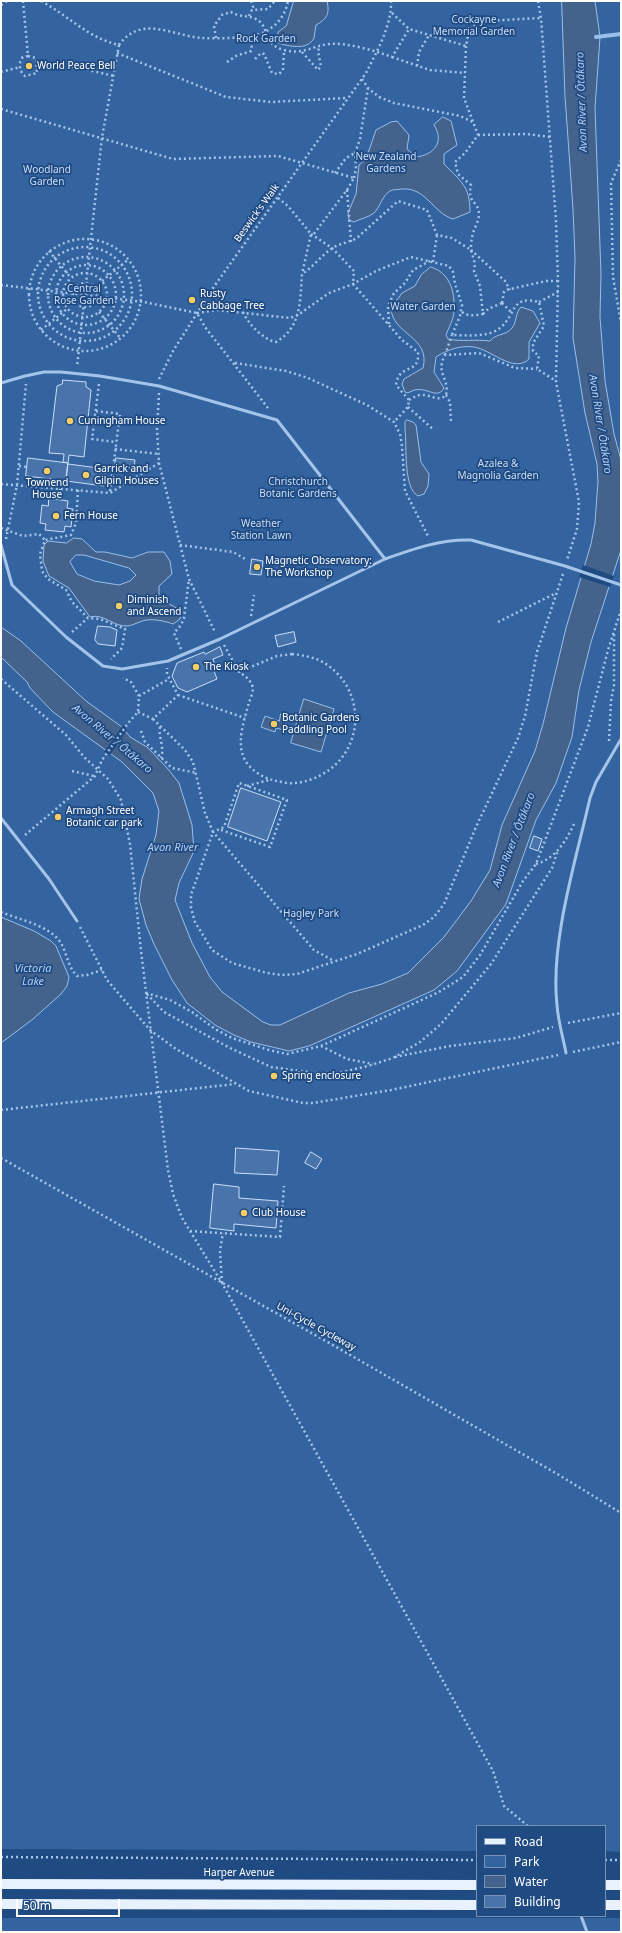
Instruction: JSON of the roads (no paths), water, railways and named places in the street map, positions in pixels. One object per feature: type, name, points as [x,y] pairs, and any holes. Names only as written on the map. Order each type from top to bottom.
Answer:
[{"type":"main road","name":"Harper Avenue","points":[[1,1884],[476,1885]]},
{"type":"main road","points":[[606,1885],[621,1886]]},
{"type":"main road","points":[[1,1904],[476,1904]]},
{"type":"main road","points":[[606,1905],[621,1905]]},
{"type":"lane","points":[[1,383],[25,376],[61,372],[159,386],[277,420],[385,559]]},
{"type":"lane","points":[[1,545],[12,585],[66,637],[104,666],[128,668],[168,661],[250,625],[385,559],[431,544],[459,540],[483,542],[565,566],[621,585]]},
{"type":"lane","points":[[566,1053],[557,1005],[556,970],[563,916],[590,798],[596,782],[621,739]]},
{"type":"lane","points":[[1,818],[49,880],[77,921]]},
{"type":"lane","points":[[581,1917],[587,1932]]},
{"type":"water","points":[[294,1],[327,1],[327,16],[323,21],[316,25],[314,38],[311,42],[303,46],[292,46],[278,43],[278,32],[286,26]]},
{"type":"water","name":"Avon River","points":[[562,1],[595,1],[600,37],[595,108],[601,274],[600,317],[605,381],[614,434],[621,460],[621,550],[591,642],[579,690],[572,737],[556,783],[536,820],[506,904],[457,971],[434,990],[309,1046],[289,1051],[251,1042],[215,1025],[187,1003],[172,980],[146,925],[139,899],[142,879],[156,835],[159,811],[153,793],[122,762],[53,712],[30,688],[27,682],[1,657],[1,627],[21,641],[86,701],[122,727],[130,737],[147,747],[179,783],[192,825],[194,851],[179,883],[175,900],[192,943],[210,977],[222,992],[263,1022],[271,1025],[280,1025],[349,993],[382,984],[408,973],[444,937],[471,901],[490,870],[502,825],[535,751],[566,628],[591,544],[595,523],[598,481],[597,464],[585,413],[573,338],[575,258],[565,96]]},
{"type":"water","points":[[443,117],[451,121],[457,145],[444,154],[444,164],[466,189],[470,203],[470,212],[453,219],[440,212],[417,192],[410,189],[402,189],[393,190],[387,193],[374,213],[354,222],[349,220],[348,213],[356,194],[359,165],[366,159],[376,130],[391,122],[397,121],[409,135],[407,149],[416,157],[422,156],[428,154],[436,147],[438,137],[434,125]]},
{"type":"water","name":"Water Garden","points":[[431,267],[447,278],[454,297],[454,314],[446,335],[448,339],[490,341],[492,338],[510,331],[515,323],[521,307],[533,311],[540,323],[529,342],[529,359],[523,363],[516,364],[474,347],[454,349],[436,357],[434,372],[444,388],[441,392],[434,393],[425,390],[414,390],[408,393],[405,392],[402,384],[404,379],[423,368],[424,357],[422,349],[417,342],[398,324],[393,317],[391,308],[402,293],[415,286],[421,275]]},
{"type":"water","points":[[407,420],[416,425],[421,462],[429,474],[428,486],[424,494],[418,496],[413,492],[408,476],[405,429],[405,422]]},
{"type":"water","points":[[74,538],[82,539],[96,552],[105,552],[132,558],[148,552],[164,552],[170,561],[172,574],[159,586],[159,595],[164,601],[182,611],[180,619],[173,624],[160,620],[149,620],[123,626],[104,618],[95,616],[90,617],[69,588],[49,576],[43,561],[44,545],[48,541],[66,543]],"holes":[[[76,555],[84,555],[129,568],[136,575],[130,581],[119,585],[94,581],[77,574],[70,562]]]},
{"type":"water","points":[[304,699],[334,709],[321,752],[291,743]]},
{"type":"water","name":"Botanic Gardens Paddling Pool","points":[[281,714],[288,716],[284,730],[276,728],[275,732],[261,727],[265,716],[279,721]]},
{"type":"water","name":"Victoria Lake","points":[[1,917],[34,931],[51,941],[56,946],[69,977],[67,986],[61,994],[33,1019],[1,1043]]},
{"type":"waterway","points":[[596,37],[621,34]]},
{"type":"place","name":"World Peace Bell","points":[[29,66]]},
{"type":"place","name":"Rusty Cabbage Tree","points":[[192,300]]},
{"type":"place","name":"Cuningham House","points":[[70,421]]},
{"type":"place","name":"Townend House","points":[[47,471]]},
{"type":"place","name":"Garrick and Gilpin Houses","points":[[86,475]]},
{"type":"place","name":"Fern House","points":[[56,516]]},
{"type":"place","name":"Magnetic Observatory: The Workshop","points":[[257,567]]},
{"type":"place","name":"Diminish and Ascend","points":[[119,606]]},
{"type":"place","name":"The Kiosk","points":[[196,667]]},
{"type":"place","name":"Botanic Gardens Paddling Pool","points":[[274,724]]},
{"type":"place","name":"Armagh Street Botanic car park","points":[[58,817]]},
{"type":"place","name":"Spring enclosure","points":[[274,1076]]},
{"type":"place","name":"Club House","points":[[244,1213]]},
{"type":"park label","name":"Cockayne Memorial Garden","points":[[474,26]]},
{"type":"park label","name":"Rock Garden","points":[[266,39]]},
{"type":"park label","name":"New Zealand Gardens","points":[[386,162]]},
{"type":"park label","name":"Woodland Garden","points":[[47,176]]},
{"type":"park label","name":"Central Rose Garden","points":[[84,294]]},
{"type":"park label","name":"Azalea & Magnolia Garden","points":[[498,470]]},
{"type":"park label","name":"Christchurch Botanic Gardens","points":[[298,488]]},
{"type":"park label","name":"Weather Station Lawn","points":[[261,530]]},
{"type":"park label","name":"Hagley Park","points":[[311,914]]},
{"type":"water label","name":"Avon River / Ōtākaro","points":[[582,102]]},
{"type":"water label","name":"Avon River / Ōtākaro","points":[[600,424]]},
{"type":"water label","name":"Avon River / Ōtākaro","points":[[112,739]]},
{"type":"water label","name":"Avon River / Ōtākaro","points":[[514,840]]}]
